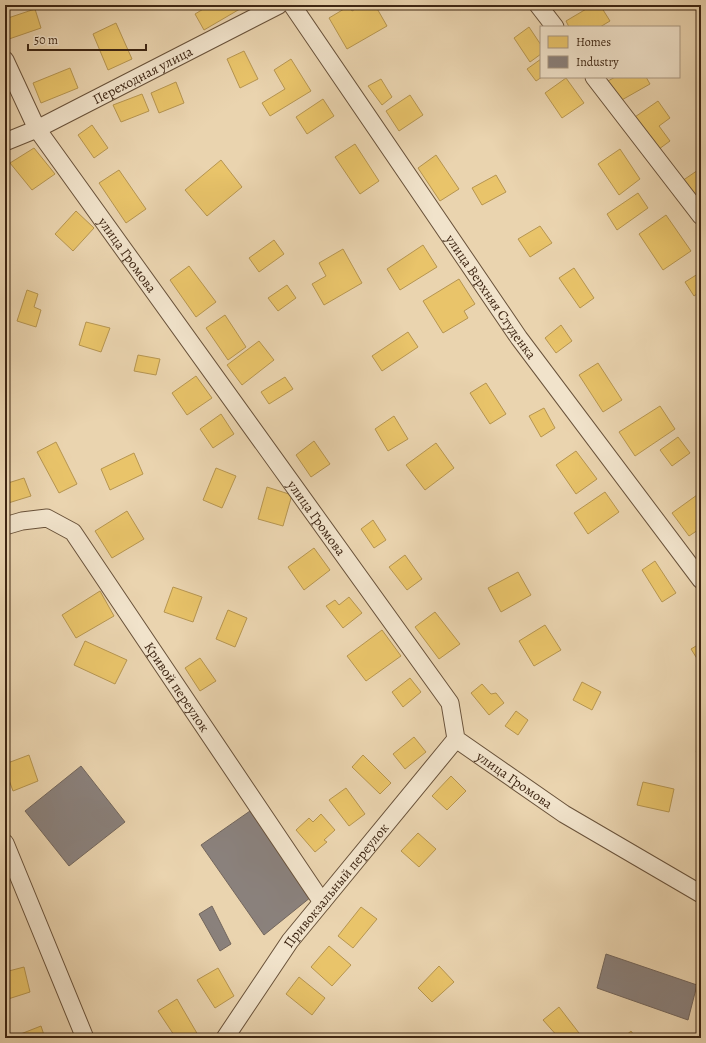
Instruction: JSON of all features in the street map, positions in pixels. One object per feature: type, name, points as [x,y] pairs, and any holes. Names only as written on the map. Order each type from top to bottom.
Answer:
[{"type":"street","name":"Переходная улица","points":[[5,142],[37,129],[279,5]]},
{"type":"street","name":"улица Верхняя Cтуденка","points":[[292,5],[519,338],[701,580]]},
{"type":"street","points":[[538,5],[554,26]]},
{"type":"street","name":"улица Громова","points":[[5,60],[37,129],[450,703],[456,739],[564,814],[701,894]]},
{"type":"street","points":[[595,78],[701,216]]},
{"type":"street","name":"Кривой переулок","points":[[5,526],[22,521],[47,518],[73,532],[322,902]]},
{"type":"street","name":"Привокзальный переулок","points":[[225,1038],[290,941],[456,739]]},
{"type":"street","points":[[5,843],[85,1038]]},
{"type":"building: Homes","points":[[210,5],[245,6],[204,30],[195,14]]},
{"type":"building: Homes","points":[[362,5],[375,5],[387,26],[347,49],[329,18],[349,6],[352,11]]},
{"type":"building: Homes","points":[[593,5],[600,5],[610,21],[602,26],[568,26],[566,21]]},
{"type":"building: Homes","points":[[35,9],[41,28],[9,39],[5,27],[5,19]]},
{"type":"building: Homes","points":[[116,23],[132,59],[108,70],[93,34]]},
{"type":"building: Homes","points":[[529,27],[540,44],[540,55],[530,62],[514,38]]},
{"type":"building: Homes","points":[[244,51],[258,79],[240,88],[227,59]]},
{"type":"building: Homes","points":[[291,59],[311,91],[270,116],[262,103],[285,89],[274,70]]},
{"type":"building: Homes","points":[[540,60],[540,78],[536,81],[527,69]]},
{"type":"building: Homes","points":[[70,68],[78,88],[41,103],[33,83]]},
{"type":"building: Homes","points":[[566,78],[584,103],[562,118],[545,93]]},
{"type":"building: Homes","points":[[613,78],[647,78],[650,84],[620,101],[608,81]]},
{"type":"building: Homes","points":[[381,79],[392,97],[382,105],[368,86]]},
{"type":"building: Homes","points":[[176,82],[184,103],[159,113],[151,93]]},
{"type":"building: Homes","points":[[142,94],[149,111],[121,122],[113,105]]},
{"type":"building: Homes","points":[[410,95],[423,115],[399,131],[386,111]]},
{"type":"building: Homes","points":[[323,99],[334,116],[307,134],[296,117]]},
{"type":"building: Homes","points":[[658,101],[670,118],[659,126],[670,141],[655,152],[632,119]]},
{"type":"building: Homes","points":[[92,125],[108,148],[94,158],[78,135]]},
{"type":"building: Homes","points":[[355,144],[379,181],[360,194],[335,157]]},
{"type":"building: Homes","points":[[34,148],[55,174],[32,190],[10,163]]},
{"type":"building: Homes","points":[[620,149],[640,179],[619,195],[598,164]]},
{"type":"building: Homes","points":[[436,155],[459,189],[440,201],[418,168]]},
{"type":"building: Homes","points":[[221,160],[242,187],[207,216],[185,190]]},
{"type":"building: Homes","points":[[701,168],[701,208],[682,181]]},
{"type":"building: Homes","points":[[119,170],[146,209],[126,223],[99,183]]},
{"type":"building: Homes","points":[[496,175],[506,192],[482,205],[472,188]]},
{"type":"building: Homes","points":[[638,193],[648,208],[617,230],[607,214]]},
{"type":"building: Homes","points":[[76,211],[94,228],[73,251],[55,234]]},
{"type":"building: Homes","points":[[666,215],[691,251],[663,270],[639,234]]},
{"type":"building: Homes","points":[[540,226],[552,243],[530,257],[518,239]]},
{"type":"building: Homes","points":[[274,240],[284,254],[259,272],[249,258]]},
{"type":"building: Homes","points":[[423,245],[437,267],[400,290],[387,269]]},
{"type":"building: Homes","points":[[343,249],[362,283],[324,305],[312,284],[326,276],[319,263]]},
{"type":"building: Homes","points":[[189,266],[216,302],[196,317],[170,280]]},
{"type":"building: Homes","points":[[574,268],[594,298],[580,308],[559,278]]},
{"type":"building: Homes","points":[[701,272],[701,291],[694,296],[685,282]]},
{"type":"building: Homes","points":[[459,279],[475,304],[464,311],[468,318],[443,333],[423,301]]},
{"type":"building: Homes","points":[[287,285],[296,298],[278,311],[268,298]]},
{"type":"building: Homes","points":[[27,290],[38,294],[34,307],[41,310],[36,327],[17,321]]},
{"type":"building: Homes","points":[[225,315],[246,347],[228,360],[206,328]]},
{"type":"building: Homes","points":[[86,322],[110,328],[101,352],[79,345]]},
{"type":"building: Homes","points":[[561,325],[572,341],[556,353],[545,338]]},
{"type":"building: Homes","points":[[408,332],[418,347],[382,371],[372,356]]},
{"type":"building: Homes","points":[[259,341],[274,360],[242,385],[227,365]]},
{"type":"building: Homes","points":[[138,355],[160,359],[156,375],[134,371]]},
{"type":"building: Homes","points":[[598,363],[622,400],[603,412],[579,375]]},
{"type":"building: Homes","points":[[196,376],[212,398],[187,415],[172,393]]},
{"type":"building: Homes","points":[[285,377],[293,389],[269,404],[261,392]]},
{"type":"building: Homes","points":[[486,383],[506,414],[490,424],[470,393]]},
{"type":"building: Homes","points":[[660,406],[675,429],[635,456],[619,432]]},
{"type":"building: Homes","points":[[544,408],[555,428],[541,437],[529,416]]},
{"type":"building: Homes","points":[[221,414],[234,434],[213,448],[200,429]]},
{"type":"building: Homes","points":[[394,416],[408,439],[388,451],[375,429]]},
{"type":"building: Homes","points":[[678,437],[690,453],[672,466],[660,450]]},
{"type":"building: Homes","points":[[314,441],[330,464],[311,477],[296,455]]},
{"type":"building: Homes","points":[[56,442],[77,484],[59,493],[37,452]]},
{"type":"building: Homes","points":[[436,443],[454,468],[425,490],[406,465]]},
{"type":"building: Homes","points":[[576,451],[597,479],[576,494],[556,465]]},
{"type":"building: Homes","points":[[134,453],[143,474],[110,490],[101,469]]},
{"type":"building: Homes","points":[[216,468],[236,476],[222,508],[203,500]]},
{"type":"building: Homes","points":[[5,476],[8,483],[24,478],[31,496],[5,504]]},
{"type":"building: Homes","points":[[267,487],[292,495],[283,526],[258,519]]},
{"type":"building: Homes","points":[[605,492],[619,512],[588,534],[574,513]]},
{"type":"building: Homes","points":[[697,495],[701,500],[701,528],[689,536],[672,513]]},
{"type":"building: Homes","points":[[127,511],[144,539],[112,558],[95,531]]},
{"type":"building: Homes","points":[[373,520],[386,540],[374,548],[361,529]]},
{"type":"building: Homes","points":[[314,548],[330,570],[304,590],[288,567]]},
{"type":"building: Homes","points":[[405,555],[422,579],[407,590],[389,567]]},
{"type":"building: Homes","points":[[655,561],[676,593],[662,602],[642,570]]},
{"type":"building: Homes","points":[[518,572],[531,595],[501,612],[488,588]]},
{"type":"building: Homes","points":[[173,587],[202,597],[193,622],[164,612]]},
{"type":"building: Homes","points":[[100,591],[114,616],[76,638],[62,615]]},
{"type":"building: Homes","points":[[349,597],[362,613],[343,628],[326,606],[335,600],[339,605]]},
{"type":"building: Homes","points":[[228,610],[247,618],[235,647],[216,639]]},
{"type":"building: Homes","points":[[435,612],[460,644],[439,659],[415,627]]},
{"type":"building: Homes","points":[[545,625],[561,650],[534,666],[519,641]]},
{"type":"building: Homes","points":[[382,630],[401,656],[366,681],[347,656]]},
{"type":"building: Homes","points":[[85,641],[127,660],[115,684],[74,665]]},
{"type":"building: Homes","points":[[701,643],[701,665],[691,649]]},
{"type":"building: Homes","points":[[200,658],[216,681],[200,691],[185,668]]},
{"type":"building: Homes","points":[[5,675],[9,687],[5,689]]},
{"type":"building: Homes","points":[[410,678],[421,692],[403,707],[392,692]]},
{"type":"building: Homes","points":[[582,682],[601,692],[592,710],[573,700]]},
{"type":"building: Homes","points":[[482,684],[491,694],[496,693],[504,703],[489,715],[471,693]]},
{"type":"building: Homes","points":[[516,711],[528,720],[518,735],[505,726]]},
{"type":"building: Homes","points":[[414,737],[426,752],[405,769],[393,754]]},
{"type":"building: Homes","points":[[701,748],[701,759],[696,751]]},
{"type":"building: Homes","points":[[29,755],[38,781],[13,791],[5,769],[5,764]]},
{"type":"building: Homes","points":[[363,755],[391,783],[380,794],[352,767]]},
{"type":"building: Homes","points":[[451,776],[466,791],[447,810],[432,796]]},
{"type":"building: Homes","points":[[643,782],[674,789],[669,812],[637,805]]},
{"type":"building: Homes","points":[[346,788],[365,814],[349,826],[329,800]]},
{"type":"building: Homes","points":[[321,814],[335,830],[324,840],[327,842],[315,852],[296,830],[309,818],[313,822]]},
{"type":"building: Homes","points":[[418,833],[436,849],[419,867],[401,851]]},
{"type":"building: Homes","points":[[361,907],[377,919],[353,948],[338,936]]},
{"type":"building: Homes","points":[[329,946],[351,965],[332,986],[311,967]]},
{"type":"building: Homes","points":[[439,966],[454,982],[432,1002],[418,988]]},
{"type":"building: Homes","points":[[24,967],[30,992],[5,1000],[5,972]]},
{"type":"building: Homes","points":[[218,968],[234,996],[215,1008],[197,980]]},
{"type":"building: Homes","points":[[299,977],[325,998],[312,1015],[286,994]]},
{"type":"building: Homes","points":[[177,999],[198,1035],[193,1038],[176,1038],[158,1011]]},
{"type":"building: Homes","points":[[559,1007],[579,1033],[573,1038],[559,1038],[543,1020]]},
{"type":"building: Homes","points":[[41,1026],[45,1038],[20,1038],[18,1035]]},
{"type":"building: Homes","points":[[631,1031],[636,1038],[623,1038]]},
{"type":"building: Industry","points":[[81,766],[125,822],[69,866],[25,811]]},
{"type":"building: Industry","points":[[250,811],[311,897],[264,935],[201,845]]},
{"type":"building: Industry","points":[[212,906],[231,944],[220,951],[199,914]]},
{"type":"building: Industry","points":[[606,954],[697,985],[688,1020],[597,988]]}]
